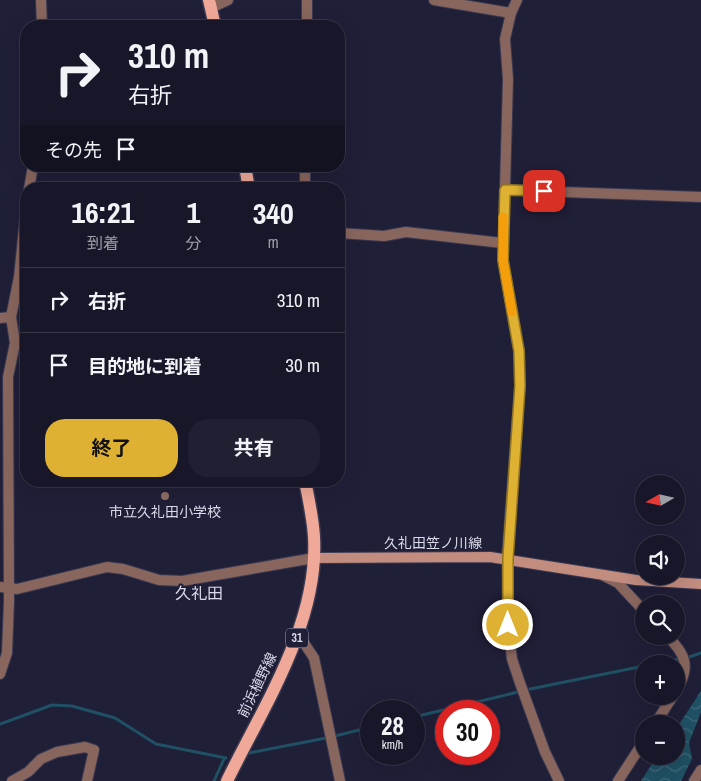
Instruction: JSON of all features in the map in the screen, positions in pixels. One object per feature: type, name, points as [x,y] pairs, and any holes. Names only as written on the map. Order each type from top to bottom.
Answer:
[{"type":"main road","points":[[210,4],[214,20]]},
{"type":"main road","name":"前浜植野線","points":[[227,781],[298,634],[308,599],[314,558],[314,537],[306,487]]},
{"type":"main road","name":"久礼田笠ノ川線","points":[[314,558],[508,558],[636,580],[701,584]]},
{"type":"street","points":[[41,0],[42,20]]},
{"type":"street","points":[[210,4],[228,0]]},
{"type":"street","points":[[307,0],[307,20]]},
{"type":"street","points":[[434,0],[511,13]]},
{"type":"street","points":[[517,0],[511,13],[505,39],[508,79],[502,243],[503,260],[519,351],[520,386],[508,558],[508,625],[512,659],[545,752],[559,781]]},
{"type":"street","points":[[505,190],[701,197]]},
{"type":"street","points":[[345,233],[384,236],[406,232],[502,243]]},
{"type":"street","points":[[0,674],[7,653],[5,588],[8,377],[15,343],[11,317],[20,288]]},
{"type":"street","points":[[0,318],[11,317]]},
{"type":"street","points":[[5,588],[17,589],[107,567],[123,569],[159,580],[182,581],[314,558]]},
{"type":"street","points":[[603,575],[618,583],[635,602]]},
{"type":"street","points":[[298,634],[314,658],[340,781]]},
{"type":"street","points":[[675,645],[683,655]]},
{"type":"street","points":[[12,781],[28,772],[41,759],[57,752],[85,747],[94,750],[87,781]]},
{"type":"street","points":[[618,781],[635,755]]},
{"type":"street","points":[[694,781],[701,770]]},
{"type":"water","points":[[701,691],[701,712],[689,743],[692,759],[681,781],[641,781],[651,765],[685,765],[685,715]]},
{"type":"waterway","points":[[689,657],[701,653]]},
{"type":"waterway","points":[[530,689],[635,668]]},
{"type":"waterway","points":[[425,714],[518,692]]},
{"type":"waterway","points":[[0,724],[52,705],[72,706],[115,718],[156,744],[226,758]]},
{"type":"waterway","points":[[335,736],[360,730]]},
{"type":"waterway","points":[[249,753],[326,738]]},
{"type":"waterway","points":[[214,781],[224,759]]},
{"type":"slow traffic","points":[[503,217],[503,260],[512,312]]},
{"type":"place","name":"市立久礼田小学校","points":[[165,496]]},
{"type":"district","name":"久礼田","points":[[199,593]]},
{"type":"route","points":[[508,625],[508,558],[520,386],[519,351],[503,260],[505,190],[544,191]]}]
